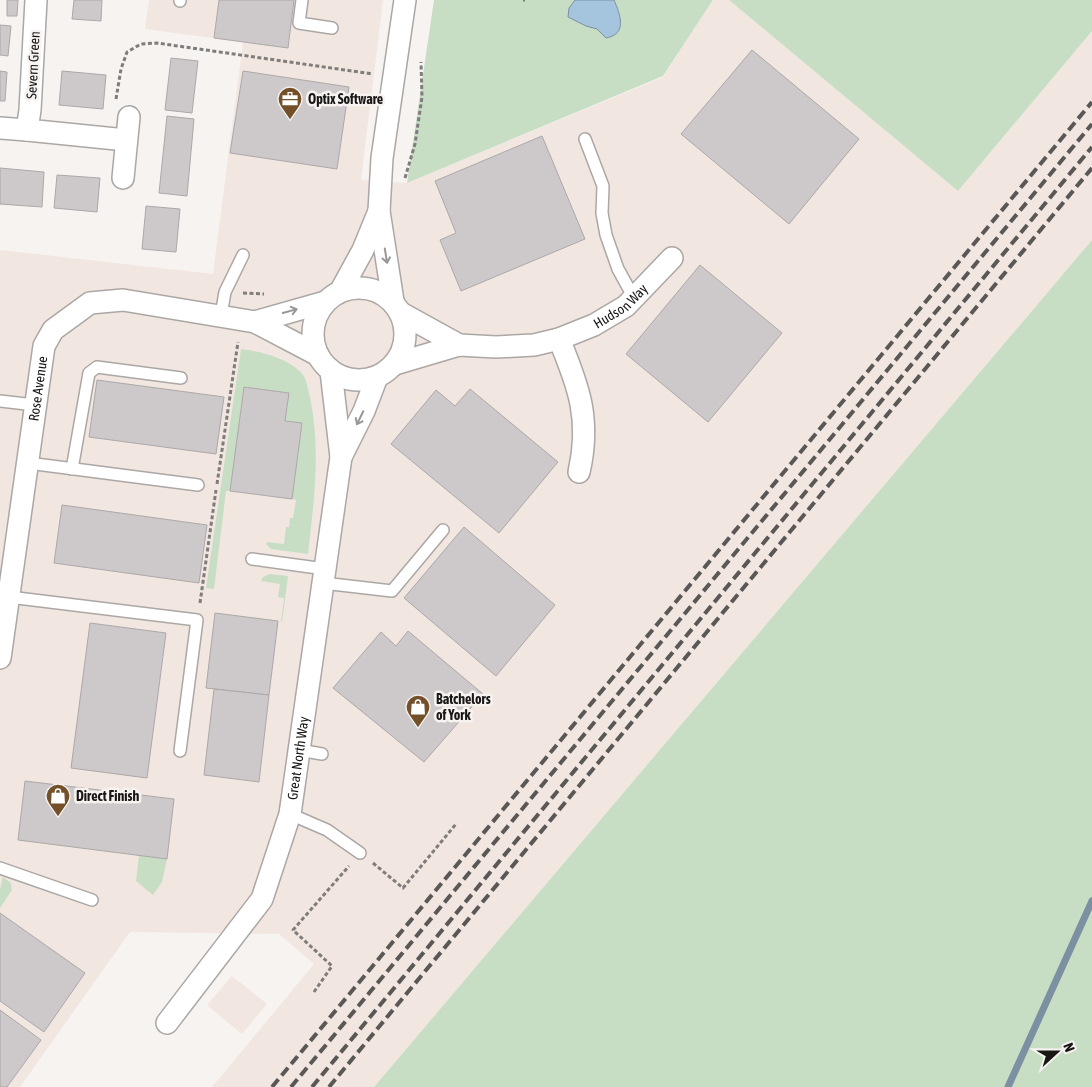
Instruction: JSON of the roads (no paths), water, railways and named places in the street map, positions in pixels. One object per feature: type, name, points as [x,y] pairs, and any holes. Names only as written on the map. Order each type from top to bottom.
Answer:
[{"type":"street","name":"Severn Green","points":[[27,130],[36,0]]},
{"type":"street","points":[[379,211],[363,250],[333,297],[318,314],[313,327],[314,341],[324,363],[341,377],[353,380],[377,378],[395,364],[404,348],[406,331],[397,307],[379,211],[382,158],[405,0]]},
{"type":"street","points":[[122,109],[126,140],[123,178]]},
{"type":"street","points":[[0,128],[126,140]]},
{"type":"street","name":"Hudson Way","points":[[395,364],[459,345],[496,348],[534,345],[559,339],[594,325],[626,306],[672,258]]},
{"type":"street","points":[[333,297],[358,287],[377,290],[397,307]]},
{"type":"street","name":"Rose Avenue","points":[[239,319],[333,297]]},
{"type":"street","name":"Rose Avenue","points":[[0,658],[44,346],[54,330],[90,303],[123,300],[239,319],[324,363]]},
{"type":"street","name":"Hudson Way","points":[[397,307],[459,345]]},
{"type":"street","points":[[559,339],[571,368],[585,418],[584,451],[579,472]]},
{"type":"street","name":"Great North Way","points":[[167,1023],[262,899],[290,814],[341,457],[324,363]]},
{"type":"street","name":"Great North Way","points":[[341,457],[364,411],[377,378]]},
{"type":"lane","points":[[302,0],[299,23],[332,28]]},
{"type":"lane","points":[[585,139],[603,186],[602,212],[606,235],[618,269],[634,298]]},
{"type":"lane","points":[[239,319],[225,292],[243,255]]},
{"type":"lane","points":[[72,469],[89,373],[97,366],[181,378]]},
{"type":"lane","points":[[0,401],[35,405]]},
{"type":"lane","points":[[28,463],[198,486]]},
{"type":"lane","points":[[252,560],[392,591],[443,530]]},
{"type":"lane","points":[[9,597],[198,620],[180,751]]},
{"type":"lane","points":[[299,750],[322,754]]},
{"type":"lane","points":[[290,814],[327,830],[360,853]]},
{"type":"lane","points":[[0,868],[92,900]]},
{"type":"water","points":[[575,0],[614,0],[620,17],[620,28],[613,36],[606,38],[597,29],[568,17],[569,8]]},
{"type":"waterway","points":[[1008,1087],[1092,901]]},
{"type":"railway","points":[[272,1087],[1092,102]]},
{"type":"railway","points":[[291,1087],[1092,124]]},
{"type":"railway","points":[[312,1087],[1092,147]]},
{"type":"railway","points":[[329,1087],[1092,168]]},
{"type":"place","name":"Optix Software","points":[[290,120]]},
{"type":"place","name":"Batchelors of York","points":[[418,728]]},
{"type":"place","name":"Direct Finish","points":[[58,817]]}]
